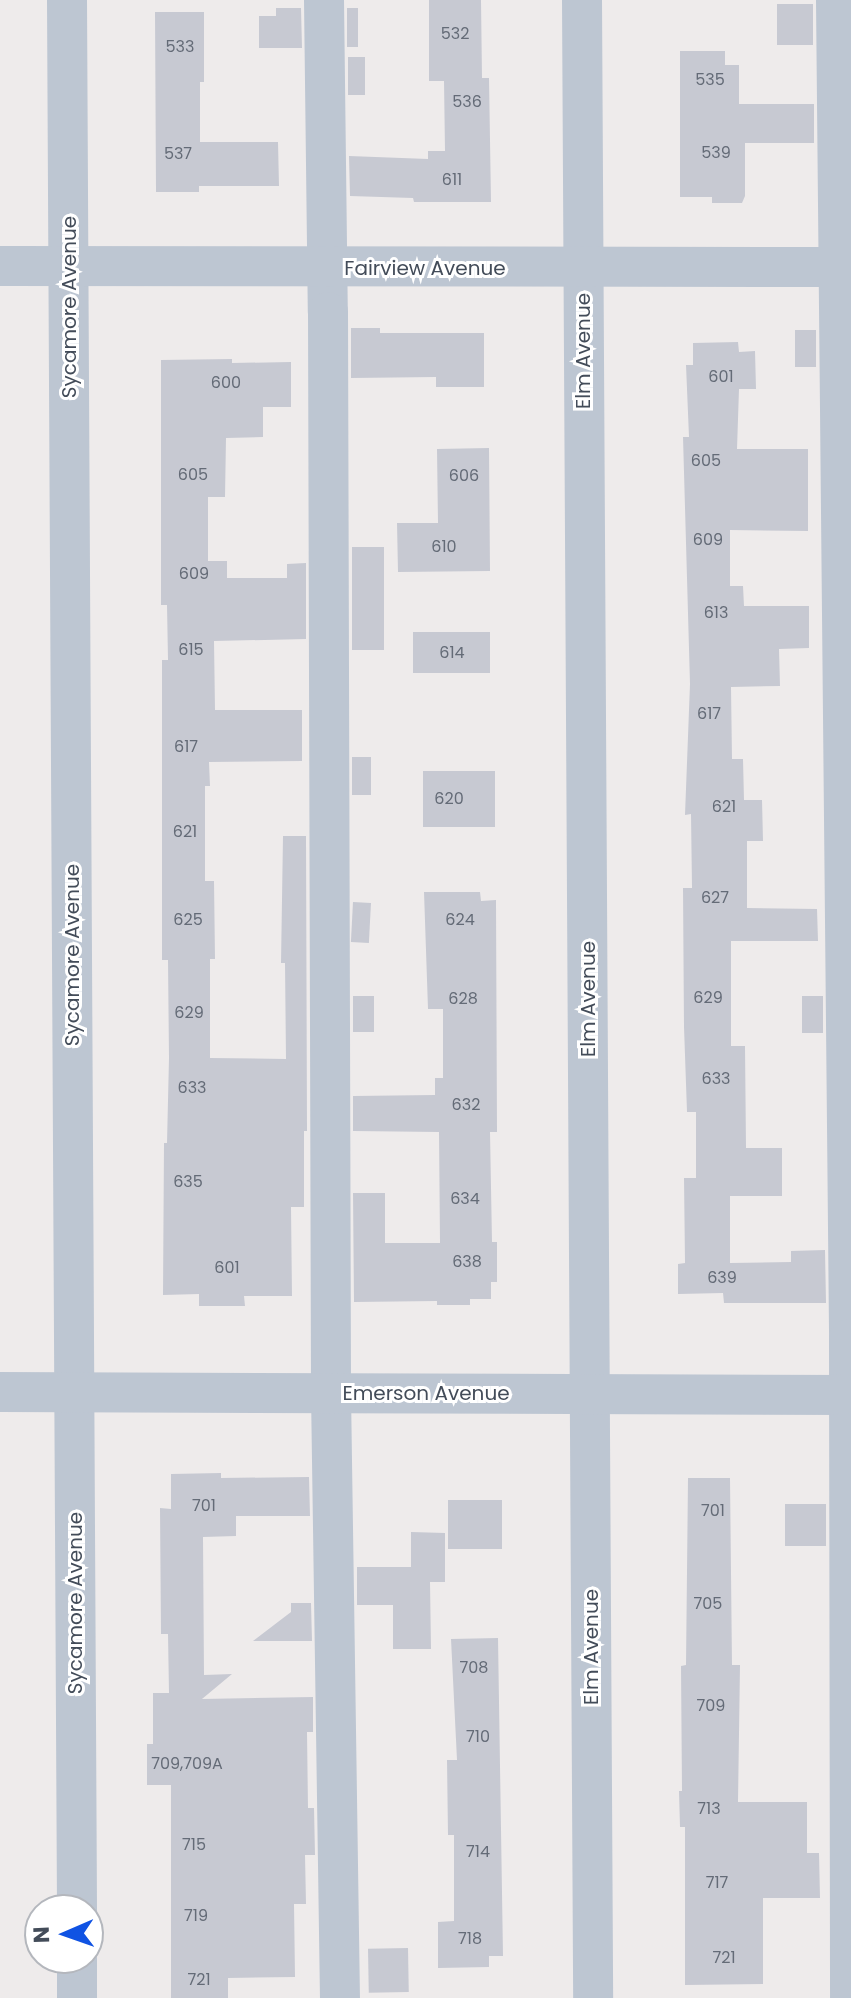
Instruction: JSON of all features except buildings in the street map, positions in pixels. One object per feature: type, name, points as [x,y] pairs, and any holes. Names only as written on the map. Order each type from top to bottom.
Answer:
[{"type":"street","name":"Sycamore Avenue","points":[[67,0],[77,1894]]},
{"type":"street","points":[[324,0],[328,268],[331,1393],[340,1998]]},
{"type":"street","name":"Elm Avenue","points":[[582,0],[593,1998]]},
{"type":"street","points":[[836,0],[844,267],[850,1998]]},
{"type":"street","name":"Fairview Avenue","points":[[0,266],[844,267]]},
{"type":"street","name":"Emerson Avenue","points":[[0,1392],[850,1395]]},
{"type":"street","points":[[77,1974],[77,1998]]}]
